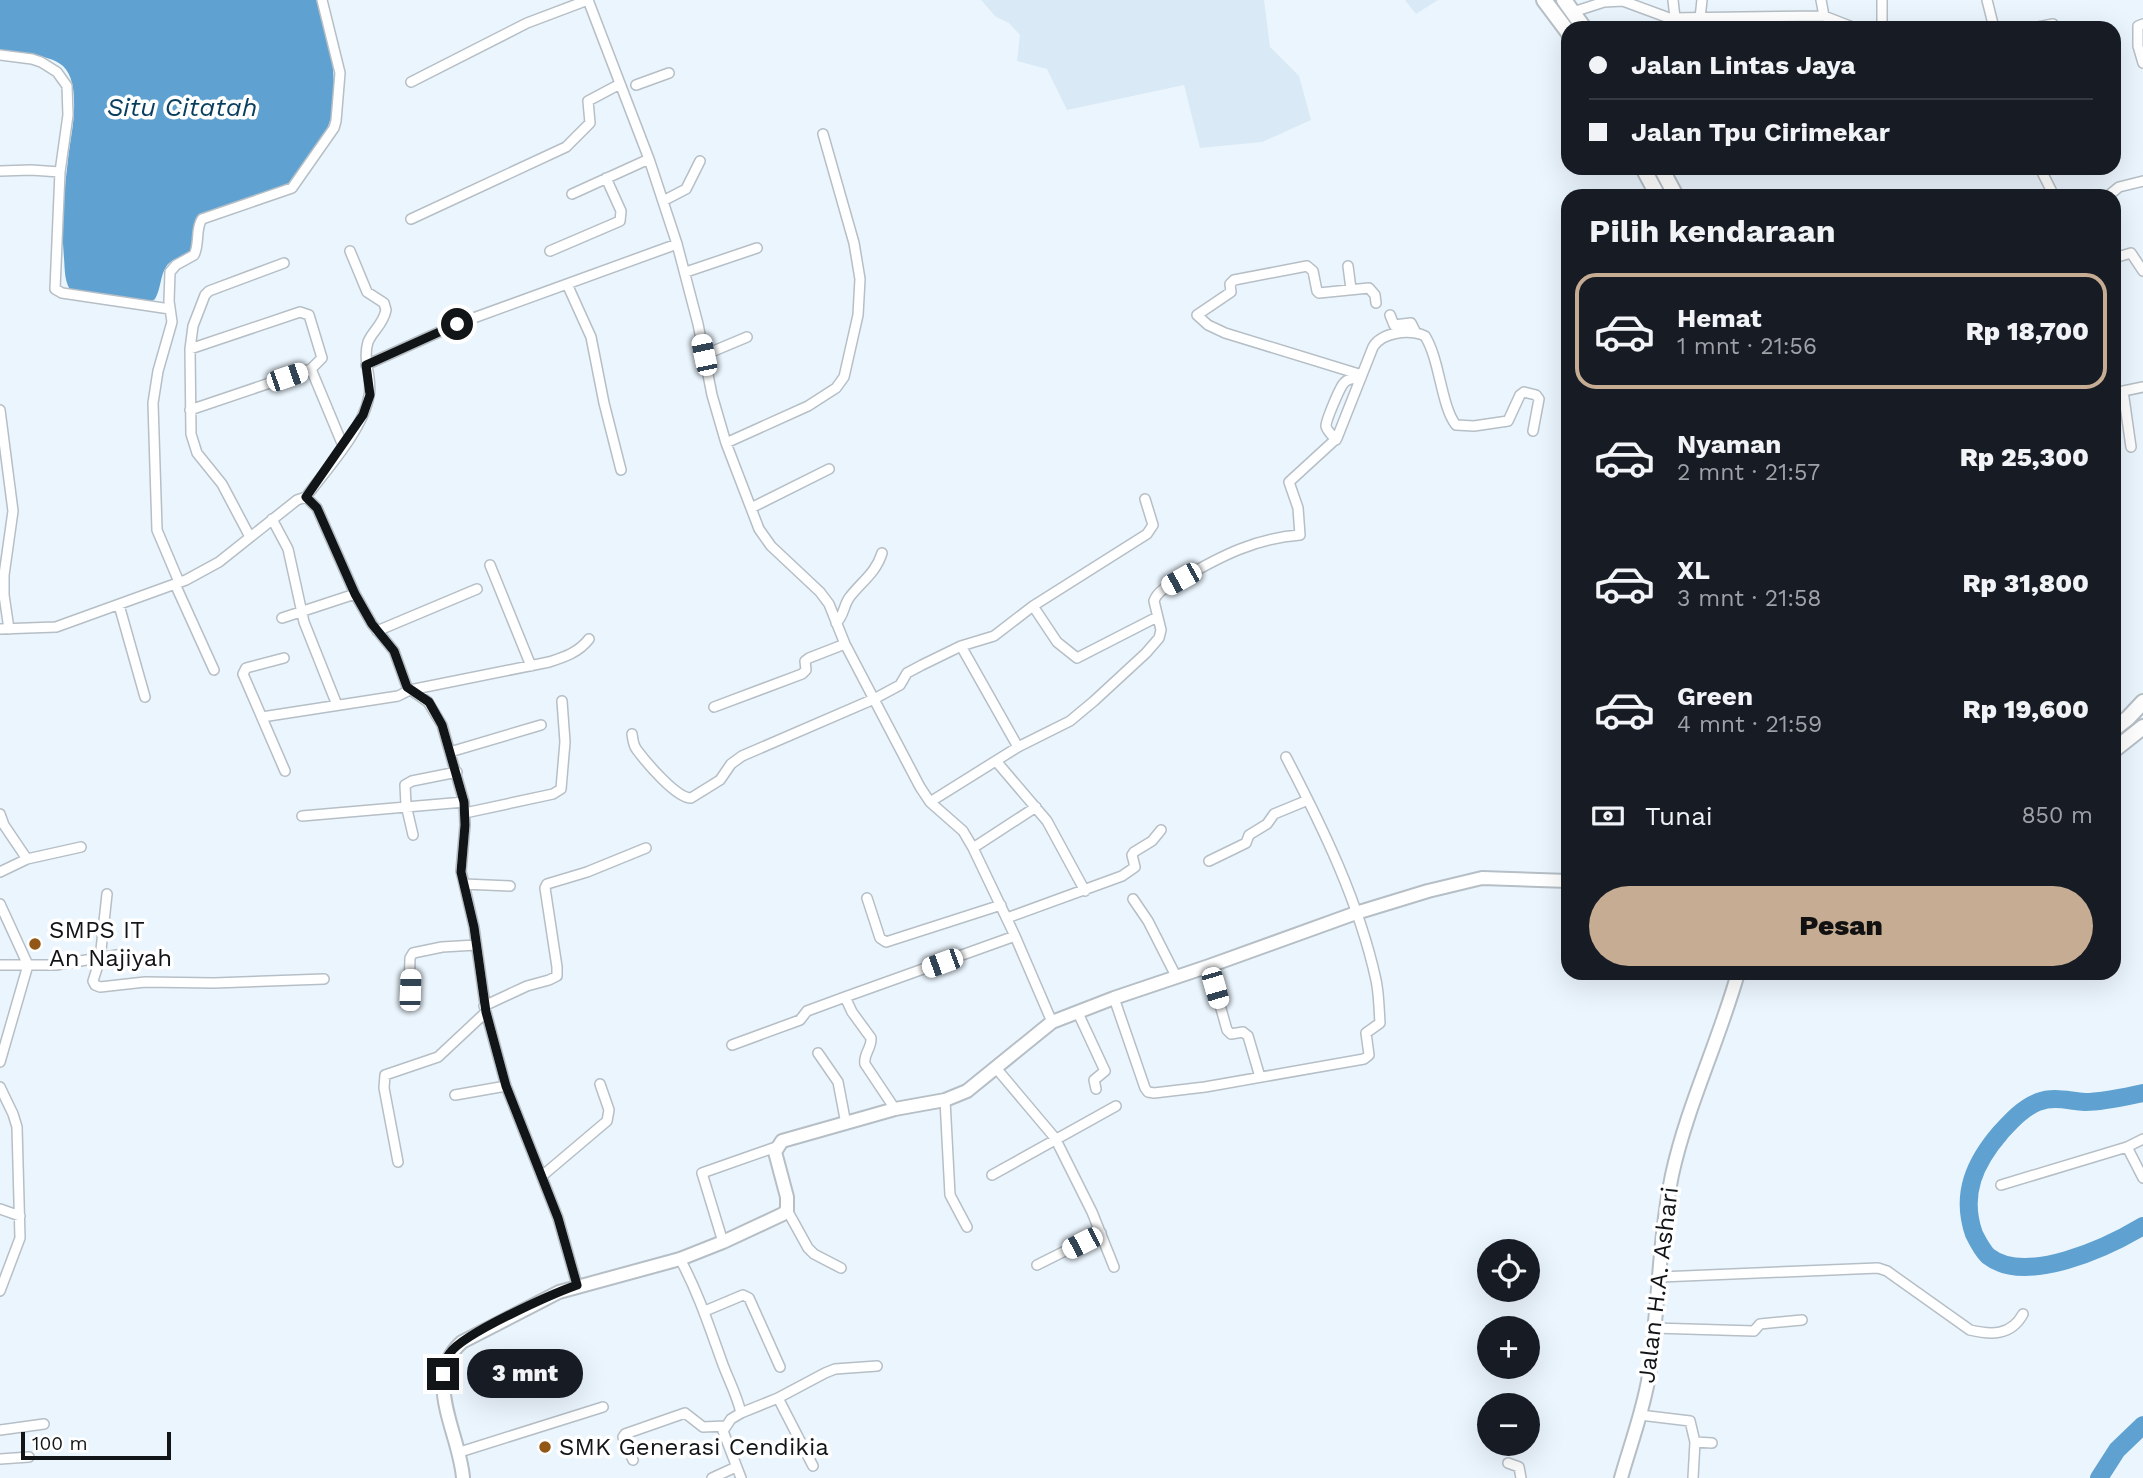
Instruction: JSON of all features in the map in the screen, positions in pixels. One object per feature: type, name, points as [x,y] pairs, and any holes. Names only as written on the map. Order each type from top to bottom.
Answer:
[{"type":"main road","points":[[1544,0],[1561,23]]},
{"type":"main road","points":[[1564,0],[1579,21]]},
{"type":"main road","points":[[2121,724],[2143,702]]},
{"type":"main road","points":[[2121,744],[2143,727]]},
{"type":"street","points":[[214,670],[157,530],[153,403],[158,371],[172,328],[171,270],[194,255],[202,219],[292,188],[334,128],[340,73],[322,0]]},
{"type":"street","points":[[411,82],[527,23],[588,0],[628,87],[685,272],[712,395],[726,443],[764,537],[829,604],[845,644],[911,772],[930,802],[963,831],[973,848],[1052,1022]]},
{"type":"street","points":[[1673,0],[1675,18]]},
{"type":"street","points":[[1700,18],[1703,0]]},
{"type":"street","points":[[1821,0],[1824,16]]},
{"type":"street","points":[[1882,0],[1882,21]]},
{"type":"street","points":[[1987,0],[1992,21]]},
{"type":"street","points":[[1573,12],[1604,2],[1623,1],[1675,18],[1824,16],[1837,21]]},
{"type":"street","points":[[2143,24],[2138,26],[2137,36],[2143,67]]},
{"type":"street","points":[[0,55],[32,59],[45,64],[62,77],[67,86],[68,115],[60,173],[55,289],[62,293],[170,309]]},
{"type":"street","points":[[411,219],[566,147],[590,123],[587,105],[590,98],[669,73]]},
{"type":"street","points":[[726,443],[808,406],[836,388],[845,377],[858,316],[860,279],[854,243],[823,134]]},
{"type":"street","points":[[572,194],[649,159]]},
{"type":"street","points":[[663,201],[686,189],[700,161]]},
{"type":"street","points":[[0,171],[60,173]]},
{"type":"street","points":[[550,251],[620,221],[621,211],[606,178]]},
{"type":"street","points":[[2117,189],[2143,181]]},
{"type":"street","points":[[366,365],[457,324],[677,244]]},
{"type":"street","points":[[685,272],[757,248]]},
{"type":"street","points":[[0,410],[13,511],[4,575],[5,629],[56,627],[177,583],[219,562],[292,504],[306,497],[363,415],[370,395],[366,365],[368,341],[381,325],[386,310],[384,303],[367,292],[349,251]]},
{"type":"street","points":[[2121,256],[2131,253],[2143,271]]},
{"type":"street","points":[[250,537],[222,484],[197,453],[191,434],[190,349],[193,326],[207,293],[284,263]]},
{"type":"street","points":[[1348,266],[1352,289]]},
{"type":"street","points":[[1361,376],[1225,333],[1208,325],[1197,315],[1231,292],[1230,284],[1234,280],[1294,268],[1310,267],[1319,293],[1368,288],[1375,295],[1376,303]]},
{"type":"street","points":[[567,284],[591,337],[621,470]]},
{"type":"street","points":[[190,349],[304,312],[309,315],[322,354],[320,362],[311,369],[190,410]]},
{"type":"street","points":[[1390,315],[1394,325],[1411,323],[1416,333]]},
{"type":"street","points":[[930,802],[1018,747],[1070,721],[1146,653],[1159,638],[1161,630],[1154,601],[1161,590],[1221,556],[1280,536],[1300,535],[1298,508],[1289,482],[1336,440],[1373,346],[1378,340],[1395,334],[1416,333],[1425,336],[1451,418],[1456,425],[1474,426],[1508,421],[1524,392],[1536,395],[1539,399],[1533,430]]},
{"type":"street","points":[[704,355],[747,337]]},
{"type":"street","points":[[311,369],[341,440]]},
{"type":"street","points":[[1336,440],[1327,429],[1329,414],[1344,383],[1361,376]]},
{"type":"street","points":[[2121,392],[2143,387]]},
{"type":"street","points":[[2121,401],[2131,447]]},
{"type":"street","points":[[751,508],[829,469]]},
{"type":"street","points":[[306,497],[317,508],[355,594],[377,631],[394,651],[410,690],[424,698],[434,709],[457,772],[464,802],[461,865],[485,1009],[506,1086],[558,1218],[577,1285]]},
{"type":"street","points":[[632,734],[636,749],[658,774],[680,795],[691,798],[720,780],[731,764],[742,756],[874,699],[900,685],[909,672],[961,646],[994,636],[1032,606],[1150,531],[1153,521],[1145,499]]},
{"type":"street","points":[[272,519],[288,550],[313,648],[337,705]]},
{"type":"street","points":[[836,623],[843,616],[848,600],[873,573],[882,552]]},
{"type":"street","points":[[490,565],[531,666]]},
{"type":"street","points":[[377,631],[477,589]]},
{"type":"street","points":[[282,618],[355,594]]},
{"type":"street","points":[[119,605],[145,697]]},
{"type":"street","points":[[1032,606],[1057,642],[1077,658],[1157,617]]},
{"type":"street","points":[[262,717],[398,696],[410,690],[531,666],[564,657],[582,647],[589,639]]},
{"type":"street","points":[[714,707],[802,674],[806,670],[805,661],[809,657],[845,644]]},
{"type":"street","points":[[961,646],[1018,747]]},
{"type":"street","points":[[284,658],[249,667],[244,672],[285,771]]},
{"type":"street","points":[[464,813],[553,794],[561,789],[565,742],[562,701]]},
{"type":"street","points":[[450,752],[541,725]]},
{"type":"street","points":[[1114,998],[1147,1092],[1260,1077],[1364,1059],[1369,1055],[1366,1033],[1380,1023],[1377,983],[1342,874],[1286,757]]},
{"type":"street","points":[[996,761],[1036,807],[1058,838],[1085,891]]},
{"type":"street","points":[[413,835],[404,789],[407,783],[457,772]]},
{"type":"street","points":[[1209,861],[1246,843],[1250,833],[1267,824],[1274,814],[1308,800]]},
{"type":"street","points":[[302,816],[464,802]]},
{"type":"street","points":[[973,848],[1036,807]]},
{"type":"street","points":[[0,814],[4,825],[27,859]]},
{"type":"street","points":[[1007,918],[1122,876],[1135,867],[1132,855],[1134,852],[1152,841],[1161,831]]},
{"type":"street","points":[[0,872],[27,859],[81,847]]},
{"type":"street","points":[[398,1162],[384,1075],[439,1057],[485,1009],[527,986],[557,976],[545,888],[547,884],[587,872],[646,848]]},
{"type":"street","points":[[723,1242],[702,1173],[776,1147],[788,1138],[895,1109],[945,1100],[967,1091],[1052,1022],[1356,913],[1438,888],[1482,878],[1561,881]]},
{"type":"street","points":[[464,884],[510,886]]},
{"type":"street","points":[[107,894],[100,959],[93,981],[100,987],[147,982],[214,983],[324,979]]},
{"type":"street","points":[[867,898],[880,938],[886,942],[1001,905]]},
{"type":"street","points":[[1133,899],[1148,921],[1175,976]]},
{"type":"street","points":[[0,904],[29,965],[0,1062]]},
{"type":"street","points":[[732,1045],[800,1020],[807,1012],[845,996],[1015,936]]},
{"type":"street","points":[[410,990],[410,958],[413,953],[442,947],[476,945]]},
{"type":"street","points":[[0,965],[55,965],[123,954]]},
{"type":"street","points":[[1209,967],[1227,1030],[1231,1034],[1243,1032],[1248,1036],[1260,1077]]},
{"type":"street","name":"Jalan H.A. Ashari","points":[[1621,1478],[1640,1415],[1660,1277],[1661,1236],[1673,1172],[1696,1094],[1713,1053],[1736,980]]},
{"type":"street","points":[[845,996],[852,1012],[871,1038],[864,1058],[865,1064],[895,1109]]},
{"type":"street","points":[[1078,1013],[1105,1071],[1094,1080],[1096,1089]]},
{"type":"street","points":[[818,1053],[838,1082],[846,1124]]},
{"type":"street","points":[[996,1068],[1055,1138],[1101,1233],[1114,1267]]},
{"type":"street","points":[[542,1176],[607,1121],[609,1110],[600,1084]]},
{"type":"street","points":[[455,1095],[506,1086]]},
{"type":"street","points":[[0,1087],[17,1127],[20,1216],[20,1238],[0,1291]]},
{"type":"street","points":[[945,1100],[950,1195],[967,1227]]},
{"type":"street","points":[[992,1175],[1116,1106]]},
{"type":"street","points":[[2001,1185],[2127,1147],[2143,1139]]},
{"type":"street","points":[[776,1147],[787,1197],[787,1210],[808,1248],[841,1268]]},
{"type":"street","points":[[2127,1147],[2143,1178]]},
{"type":"street","points":[[0,1209],[20,1216]]},
{"type":"street","points":[[463,1478],[460,1452],[445,1406],[443,1374],[451,1351],[462,1342],[525,1308],[577,1285],[615,1278],[680,1259],[723,1242],[787,1210]]},
{"type":"street","points":[[1037,1265],[1101,1233]]},
{"type":"street","points":[[0,1258],[12,1261]]},
{"type":"street","points":[[680,1259],[696,1287],[741,1413]]},
{"type":"street","points":[[1660,1277],[1878,1268],[1887,1271],[1970,1330],[1986,1334],[2005,1331],[2017,1325],[2023,1314]]},
{"type":"street","points":[[705,1311],[743,1295],[749,1298],[780,1367]]},
{"type":"street","points":[[1654,1328],[1754,1331],[1759,1324],[1802,1320]]},
{"type":"street","points":[[633,1460],[623,1437],[625,1434],[685,1413],[704,1427],[724,1426],[741,1413],[778,1398],[835,1369],[877,1366]]},
{"type":"street","points":[[778,1398],[813,1466]]},
{"type":"street","points":[[460,1452],[603,1407]]},
{"type":"street","points":[[1640,1415],[1689,1421],[1695,1442],[1693,1478]]},
{"type":"street","points":[[0,1430],[44,1424]]},
{"type":"street","points":[[724,1426],[724,1434],[741,1478]]},
{"type":"street","points":[[1695,1442],[1712,1443]]},
{"type":"street","points":[[0,1459],[29,1457]]},
{"type":"street","points":[[1508,1462],[1519,1467],[1521,1478]]},
{"type":"street","points":[[712,1478],[736,1467]]},
{"type":"shaded area","points":[[981,0],[1264,0],[1270,47],[1299,76],[1311,120],[1262,142],[1200,148],[1184,85],[1067,110],[1047,69],[1017,61],[1020,35],[1009,23],[996,17]]},
{"type":"shaded area","points":[[1405,0],[1438,0],[1416,14]]},
{"type":"water","name":"Situ Citatah","points":[[0,0],[318,0],[332,55],[334,84],[332,115],[326,132],[292,182],[286,186],[199,214],[190,251],[169,263],[157,295],[152,301],[73,293],[66,277],[63,234],[65,184],[74,116],[72,82],[63,66],[57,62],[33,55],[0,53]]},
{"type":"waterway","points":[[2143,1093],[2092,1102],[2050,1099],[2027,1108],[2001,1132],[1984,1155],[1973,1179],[1969,1205],[1974,1234],[1986,1254],[2004,1264],[2023,1267],[2045,1265],[2089,1253],[2143,1226]]},
{"type":"waterway","points":[[2099,1478],[2117,1450],[2143,1425]]},
{"type":"place","name":"SMPS IT An Najiyah","points":[[35,944]]},
{"type":"place","name":"SMK Generasi Cendikia","points":[[545,1447]]},
{"type":"route","points":[[443,1374],[451,1351],[462,1342],[544,1299],[577,1285],[558,1218],[506,1086],[486,1012],[474,927],[461,872],[464,802],[442,725],[429,702],[407,687],[394,651],[372,624],[355,594],[317,508],[306,497],[363,415],[370,395],[366,365],[457,324]]}]
